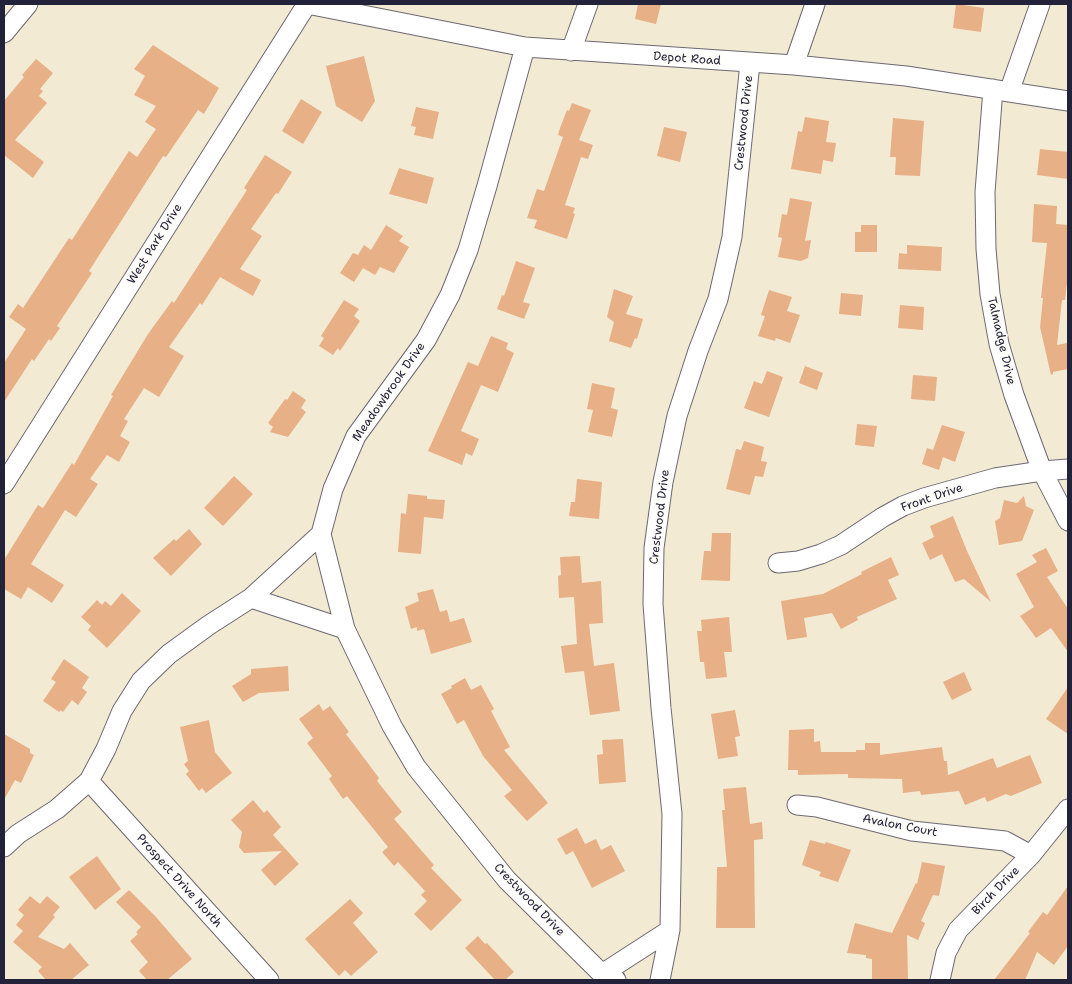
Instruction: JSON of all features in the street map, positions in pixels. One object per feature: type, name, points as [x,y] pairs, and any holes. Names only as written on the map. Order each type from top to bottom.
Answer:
[{"type":"street","points":[[4,33],[28,4]]},
{"type":"street","name":"Depot Road","points":[[307,4],[387,11],[525,48],[794,65],[906,76],[1068,101]]},
{"type":"street","name":"West Park Drive","points":[[4,484],[307,4]]},
{"type":"street","points":[[571,51],[588,4]]},
{"type":"street","points":[[794,65],[815,4]]},
{"type":"street","name":"Talmadge Drive","points":[[1040,4],[1001,90],[985,192],[990,294],[999,344],[1009,378],[1042,471],[1068,521]]},
{"type":"street","name":"Meadowbrook Drive","points":[[321,534],[333,488],[356,436],[426,340],[450,295],[468,250],[485,195],[525,48]]},
{"type":"street","name":"Crestwood Drive","points":[[660,980],[670,930],[672,814],[653,604],[654,548],[662,482],[677,416],[698,351],[718,299],[732,237],[750,63]]},
{"type":"street","name":"Front Drive","points":[[778,563],[798,561],[821,554],[841,545],[903,506],[924,498],[995,478],[1068,468]]},
{"type":"street","points":[[4,847],[18,834],[57,809],[89,781],[122,711],[141,681],[169,654],[210,624],[251,598],[321,534]]},
{"type":"street","name":"Crestwood Drive","points":[[321,534],[345,628],[392,726],[416,767],[507,880],[609,977]]},
{"type":"street","points":[[251,598],[345,628]]},
{"type":"street","name":"Prospect Drive North","points":[[89,781],[269,980]]},
{"type":"street","name":"Avalon Court","points":[[796,805],[817,807],[912,831],[1005,841],[1031,855]]},
{"type":"street","name":"Birch Drive","points":[[940,980],[946,953],[958,930],[1031,855],[1068,809]]},
{"type":"street","points":[[609,977],[670,930]]},
{"type":"building","points":[[638,4],[661,4],[656,24],[635,19]]},
{"type":"building","points":[[956,4],[984,8],[981,32],[953,28]]},
{"type":"building","points":[[153,45],[219,88],[204,114],[198,110],[166,157],[163,156],[89,271],[92,273],[57,326],[60,328],[51,341],[49,339],[34,361],[32,359],[4,402],[4,363],[26,329],[9,317],[18,304],[23,308],[69,238],[72,240],[129,151],[137,157],[156,129],[145,122],[156,106],[134,95],[145,76],[134,69]]},
{"type":"building","points":[[364,56],[375,101],[362,122],[336,106],[326,66]]},
{"type":"building","points":[[36,59],[53,73],[40,89],[43,91],[39,96],[47,103],[15,140],[44,162],[33,178],[4,155],[4,101]]},
{"type":"building","points":[[301,99],[322,112],[303,144],[282,131]]},
{"type":"building","points":[[572,103],[591,110],[579,140],[593,145],[588,159],[581,157],[565,205],[575,208],[567,239],[534,228],[537,220],[527,218],[537,189],[544,191],[563,137],[558,135],[560,128]]},
{"type":"building","points":[[416,107],[439,112],[433,139],[414,135],[416,127],[411,126]]},
{"type":"building","points":[[805,117],[829,121],[826,142],[836,143],[833,162],[823,160],[821,174],[791,169],[798,131],[802,132]]},
{"type":"building","points":[[893,118],[924,121],[920,176],[895,175],[896,157],[890,157]]},
{"type":"building","points":[[664,127],[687,132],[680,162],[657,156]]},
{"type":"building","points":[[1040,149],[1068,152],[1068,179],[1037,175]]},
{"type":"building","points":[[265,155],[292,172],[251,229],[262,236],[240,269],[261,280],[253,296],[220,277],[202,305],[200,303],[169,347],[184,356],[159,397],[144,388],[124,419],[128,421],[120,436],[130,442],[119,462],[107,455],[90,479],[98,484],[76,517],[65,510],[31,564],[64,585],[52,603],[28,587],[21,599],[4,589],[4,560],[38,505],[43,508],[72,463],[74,465],[113,396],[111,395],[148,334],[172,301],[174,303],[247,190],[244,188]]},
{"type":"building","points":[[399,168],[434,178],[427,204],[389,194]]},
{"type":"building","points":[[790,198],[812,202],[805,241],[811,240],[808,258],[801,261],[778,257],[782,238],[778,237],[782,214],[787,215]]},
{"type":"building","points":[[1034,204],[1057,206],[1056,224],[1068,225],[1068,275],[1065,300],[1062,300],[1057,345],[1067,343],[1068,369],[1053,372],[1051,375],[1040,327],[1047,243],[1032,242]]},
{"type":"building","points":[[386,225],[403,236],[399,241],[409,247],[394,273],[380,267],[375,275],[363,268],[354,282],[340,273],[353,253],[358,255],[364,245],[371,250]]},
{"type":"building","points":[[861,225],[877,225],[877,252],[855,252],[855,232],[861,232]]},
{"type":"building","points":[[907,245],[942,247],[941,271],[898,269],[899,253],[907,254]]},
{"type":"building","points":[[516,261],[535,268],[523,302],[530,304],[524,319],[497,309],[502,295],[504,296]]},
{"type":"building","points":[[614,289],[633,296],[626,314],[643,319],[637,339],[635,338],[631,348],[609,341],[614,322],[607,317]]},
{"type":"building","points":[[769,290],[792,297],[787,311],[800,315],[790,343],[776,338],[775,341],[758,336],[765,316],[761,315]]},
{"type":"building","points":[[841,293],[863,295],[861,316],[839,314]]},
{"type":"building","points":[[344,300],[359,309],[354,316],[360,321],[340,351],[338,348],[333,355],[319,346],[324,338],[321,336]]},
{"type":"building","points":[[900,305],[924,307],[923,330],[898,328]]},
{"type":"building","points":[[491,336],[508,343],[506,349],[514,353],[498,392],[481,385],[461,431],[479,439],[472,456],[466,453],[462,465],[428,451],[468,362],[478,366]]},
{"type":"building","points":[[805,366],[823,373],[817,390],[799,383]]},
{"type":"building","points":[[767,371],[783,377],[769,417],[744,408],[754,381],[762,384]]},
{"type":"building","points":[[913,375],[937,377],[935,401],[911,399]]},
{"type":"building","points":[[592,383],[615,388],[611,408],[618,410],[612,437],[588,432],[593,410],[587,409]]},
{"type":"building","points":[[293,391],[306,400],[301,408],[306,412],[288,437],[270,432],[273,427],[268,423]]},
{"type":"building","points":[[857,424],[877,426],[874,447],[855,445]]},
{"type":"building","points":[[942,425],[965,432],[955,462],[943,457],[939,470],[922,464],[927,448],[933,450]]},
{"type":"building","points":[[744,441],[764,447],[761,461],[767,462],[763,477],[755,476],[750,495],[726,489],[736,449],[741,450]]},
{"type":"building","points":[[234,476],[253,494],[223,526],[204,508]]},
{"type":"building","points":[[577,479],[602,482],[599,519],[569,516],[571,502],[575,502]]},
{"type":"building","points":[[408,494],[427,496],[427,499],[445,500],[443,519],[424,517],[421,554],[398,552],[401,513],[406,514]]},
{"type":"building","points":[[1024,496],[1026,506],[1034,510],[1022,541],[999,545],[995,521],[1000,518],[1004,500],[1017,503]]},
{"type":"building","points":[[953,516],[991,602],[964,579],[955,582],[942,554],[930,560],[922,543],[934,537],[930,526]]},
{"type":"building","points":[[189,529],[202,544],[171,576],[153,558],[174,539],[176,541]]},
{"type":"building","points":[[712,533],[731,533],[730,581],[701,580],[704,551],[711,551]]},
{"type":"building","points":[[1046,548],[1058,571],[1047,577],[1068,609],[1068,652],[1051,628],[1036,638],[1020,616],[1034,607],[1016,574],[1037,562],[1032,555]]},
{"type":"building","points":[[580,556],[582,583],[601,581],[603,623],[589,624],[594,666],[614,663],[620,711],[590,715],[584,671],[565,673],[561,646],[577,644],[574,597],[559,598],[558,576],[561,575],[560,557]]},
{"type":"building","points":[[891,557],[899,575],[888,580],[897,599],[857,617],[858,620],[841,629],[832,613],[804,618],[807,637],[787,640],[781,601],[823,594]]},
{"type":"building","points":[[433,589],[440,612],[447,610],[450,622],[464,618],[472,642],[431,654],[424,629],[417,631],[417,627],[411,629],[405,607],[419,601],[417,593]]},
{"type":"building","points":[[122,593],[141,611],[107,648],[88,630],[91,626],[81,617],[97,600],[102,605],[105,601],[111,606]]},
{"type":"building","points":[[729,617],[732,652],[724,652],[727,677],[706,679],[704,662],[700,662],[697,631],[702,631],[701,620]]},
{"type":"building","points":[[64,659],[89,677],[82,688],[87,692],[78,705],[72,700],[63,712],[61,710],[59,712],[43,701],[56,682],[51,679]]},
{"type":"building","points":[[288,666],[289,691],[259,693],[243,702],[232,686],[251,674],[251,669]]},
{"type":"building","points":[[964,672],[972,690],[952,700],[943,682]]},
{"type":"building","points":[[465,678],[471,690],[481,685],[494,709],[491,711],[510,747],[504,750],[548,803],[527,821],[504,796],[512,790],[483,756],[464,720],[457,724],[441,694]]},
{"type":"building","points":[[1068,687],[1068,734],[1046,719]]},
{"type":"building","points":[[319,704],[323,711],[330,706],[349,732],[346,734],[379,778],[377,781],[402,812],[394,819],[434,865],[431,868],[462,900],[431,931],[414,914],[427,901],[421,895],[425,891],[398,862],[394,866],[382,852],[388,847],[347,796],[343,799],[329,779],[332,776],[307,743],[313,738],[299,719]]},
{"type":"building","points":[[735,710],[740,736],[735,737],[738,756],[718,759],[711,714]]},
{"type":"building","points":[[209,720],[215,752],[232,773],[206,793],[202,788],[199,791],[186,774],[189,771],[184,764],[188,761],[180,727]]},
{"type":"building","points":[[814,729],[814,742],[820,741],[821,752],[856,752],[856,750],[865,750],[865,743],[880,743],[880,755],[942,747],[944,761],[947,761],[948,775],[993,758],[997,768],[1030,755],[1042,783],[1011,796],[1006,794],[987,802],[985,797],[965,805],[959,791],[921,795],[920,791],[903,793],[902,779],[848,778],[848,774],[798,775],[798,770],[788,770],[789,730]]},
{"type":"building","points":[[4,734],[30,749],[30,753],[34,755],[21,783],[15,780],[4,800]]},
{"type":"building","points":[[623,739],[626,782],[599,784],[597,755],[603,754],[602,740]]},
{"type":"building","points":[[746,787],[750,824],[762,822],[763,839],[754,840],[755,928],[716,928],[717,867],[727,867],[722,810],[725,810],[723,789]]},
{"type":"building","points":[[253,800],[264,813],[267,810],[281,827],[273,835],[299,864],[275,886],[261,870],[282,851],[244,853],[239,847],[242,832],[231,820]]},
{"type":"building","points":[[577,828],[585,844],[596,839],[601,850],[611,845],[625,871],[592,888],[573,851],[566,855],[557,839]]},
{"type":"building","points":[[810,840],[825,844],[826,842],[851,850],[838,882],[819,876],[821,872],[802,865]]},
{"type":"building","points":[[97,856],[121,889],[95,910],[69,877]]},
{"type":"building","points":[[922,862],[945,866],[939,896],[933,895],[921,921],[925,923],[918,940],[907,935],[908,980],[872,980],[872,959],[866,958],[866,955],[847,953],[855,923],[892,933],[917,884]]},
{"type":"building","points":[[1068,886],[1068,946],[1054,965],[1037,952],[1025,980],[994,980],[1030,933],[1028,932],[1043,912],[1047,915]]},
{"type":"building","points":[[129,890],[156,917],[192,959],[167,980],[147,980],[139,971],[148,962],[130,941],[138,934],[136,932],[141,927],[116,902]]},
{"type":"building","points":[[30,896],[40,904],[47,896],[60,907],[53,915],[55,917],[38,937],[64,949],[70,943],[89,965],[71,980],[46,980],[38,971],[42,967],[13,942],[23,931],[16,925],[24,915],[18,910]]},
{"type":"building","points":[[350,899],[363,913],[353,923],[378,952],[351,976],[345,970],[339,976],[305,939]]},
{"type":"building","points":[[478,936],[514,972],[505,980],[495,980],[465,948]]}]
